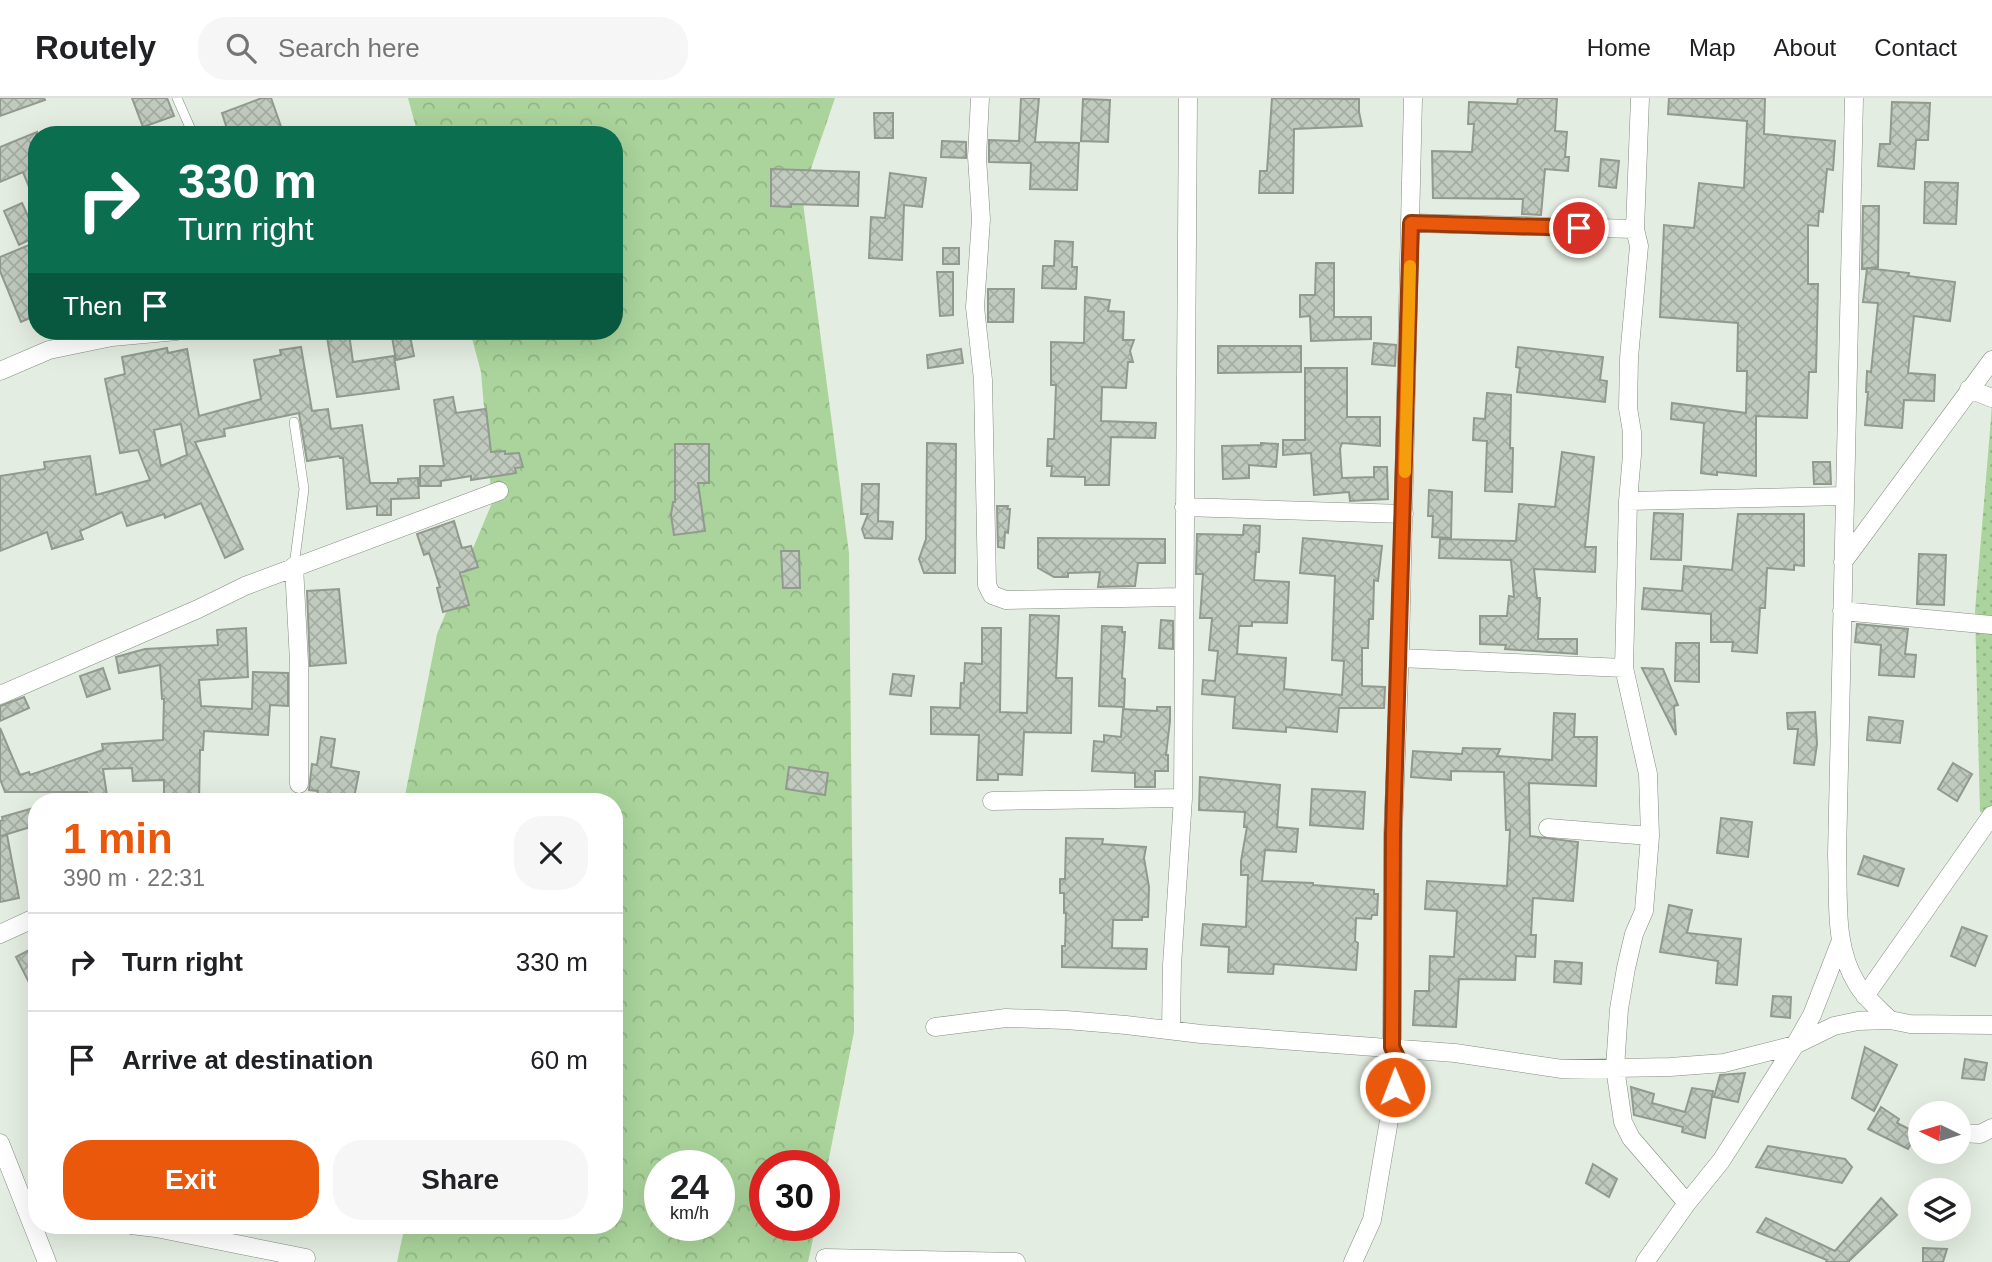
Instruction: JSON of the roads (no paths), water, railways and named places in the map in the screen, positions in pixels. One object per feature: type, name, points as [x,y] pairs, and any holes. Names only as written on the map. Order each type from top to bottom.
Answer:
[{"type":"street","points":[[981,98],[977,157],[981,219],[975,307],[984,380],[986,585],[992,595],[1006,600],[1183,597]]},
{"type":"street","points":[[1171,1030],[1172,965],[1183,798],[1188,98]]},
{"type":"street","points":[[1353,1262],[1372,1220],[1398,1059],[1392,1047],[1393,834],[1404,513],[1413,98]]},
{"type":"street","points":[[1640,98],[1635,229],[1639,253],[1629,358],[1628,408],[1632,432],[1624,668],[1648,774],[1650,836],[1644,911],[1634,934],[1626,968],[1619,1009],[1615,1068],[1623,1122],[1631,1138],[1687,1203]]},
{"type":"street","points":[[1854,98],[1837,855],[1840,943],[1855,981],[1865,996],[1890,1020]]},
{"type":"street","points":[[1411,223],[1635,229]]},
{"type":"street","points":[[0,371],[49,349],[96,340]]},
{"type":"street","points":[[1843,562],[1992,360]]},
{"type":"street","points":[[1969,389],[1992,398]]},
{"type":"street","points":[[0,695],[294,566],[499,491]]},
{"type":"street","points":[[1628,501],[1845,496]]},
{"type":"street","points":[[1184,507],[1404,513]]},
{"type":"street","points":[[294,566],[299,662],[299,784]]},
{"type":"street","points":[[1842,611],[1992,625]]},
{"type":"street","points":[[1400,658],[1624,668]]},
{"type":"street","points":[[992,801],[1183,798]]},
{"type":"street","points":[[1865,996],[1992,815]]},
{"type":"street","points":[[1548,828],[1650,836]]},
{"type":"street","points":[[0,934],[28,921]]},
{"type":"street","points":[[1645,1262],[1721,1161],[1795,1045],[1812,1015],[1840,943]]},
{"type":"street","points":[[935,1027],[1006,1018],[1126,1025],[1201,1034],[1392,1047],[1503,1059],[1562,1069],[1724,1063],[1795,1045],[1834,1026],[1858,1021],[1890,1020],[1910,1024],[1992,1026]]},
{"type":"street","points":[[1971,1133],[1980,1134],[1992,1128]]},
{"type":"street","points":[[0,1143],[28,1203]]},
{"type":"street","points":[[39,1234],[47,1262]]},
{"type":"street","points":[[186,1234],[306,1258]]},
{"type":"street","points":[[825,1258],[1016,1262]]},
{"type":"lane","points":[[177,98],[189,126]]},
{"type":"lane","points":[[294,422],[304,489],[294,566]]}]
